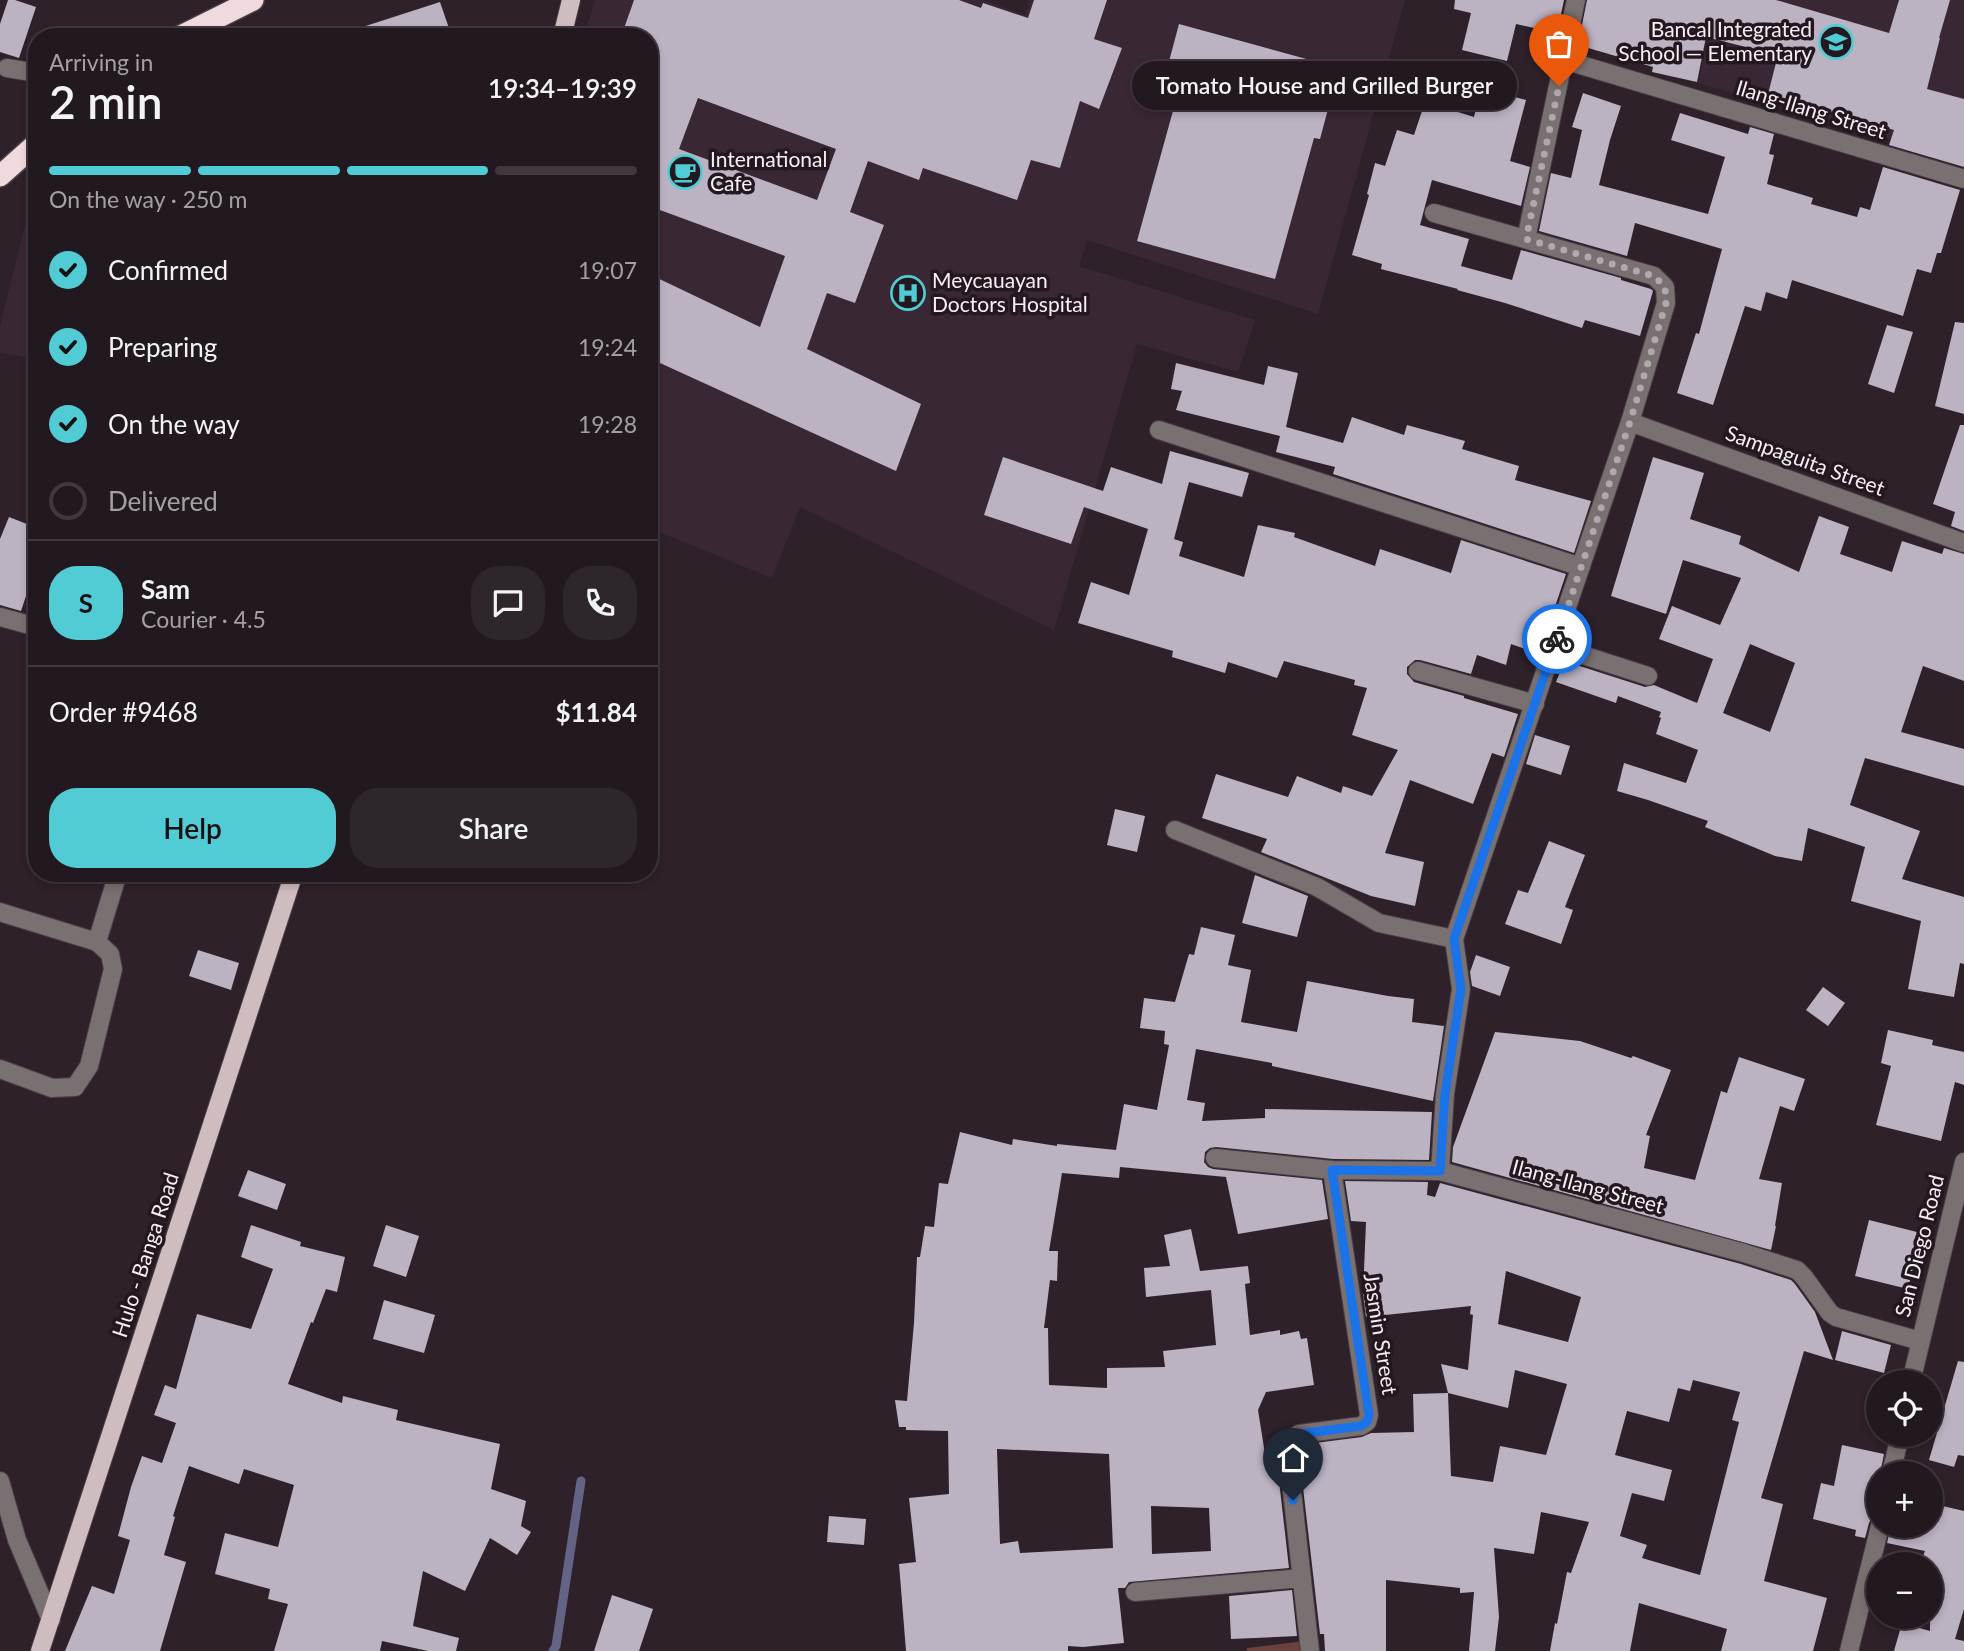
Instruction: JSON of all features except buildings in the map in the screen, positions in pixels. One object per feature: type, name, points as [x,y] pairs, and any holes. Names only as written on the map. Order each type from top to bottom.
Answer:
[{"type":"highway","points":[[197,28],[253,0]]},
{"type":"highway","points":[[2,170],[28,150]]},
{"type":"main road","points":[[564,28],[571,0]]},
{"type":"main road","name":"Hulo - Banga Road","points":[[40,1651],[291,882]]},
{"type":"street","points":[[1526,239],[1576,0]]},
{"type":"street","name":"Ilang-Ilang Street","points":[[1564,60],[1964,179]]},
{"type":"street","points":[[7,68],[28,72]]},
{"type":"street","points":[[1434,214],[1654,276],[1665,287],[1666,303],[1630,422],[1454,939],[1461,989],[1445,1094],[1440,1171]]},
{"type":"street","name":"Sampaguita Street","points":[[1630,422],[1964,543]]},
{"type":"street","points":[[1159,430],[1581,567]]},
{"type":"street","points":[[0,617],[28,625]]},
{"type":"street","points":[[1555,646],[1648,676]]},
{"type":"street","points":[[1418,671],[1535,704]]},
{"type":"street","points":[[1175,830],[1318,887],[1379,923],[1454,939]]},
{"type":"street","points":[[97,942],[115,882]]},
{"type":"street","points":[[0,912],[97,942],[110,954],[113,969],[89,1066],[75,1087],[52,1088],[0,1069]]},
{"type":"street","name":"Ilang-Ilang Street","points":[[1215,1157],[1332,1170],[1440,1171],[1744,1253],[1797,1270],[1836,1317],[1920,1341]]},
{"type":"street","name":"San Diego Road","points":[[1914,1370],[1964,1162]]},
{"type":"street","name":"Jasmin Street","points":[[1310,1651],[1287,1447],[1291,1438],[1299,1434],[1361,1426],[1367,1422],[1369,1415],[1332,1170]]},
{"type":"street","points":[[0,1481],[17,1540],[51,1620]]},
{"type":"street","points":[[1849,1651],[1877,1538]]},
{"type":"street","points":[[1135,1592],[1302,1578]]},
{"type":"shaded area","name":"Meycauayan Doctors Hospital","points":[[595,0],[981,0],[1026,15],[1029,0],[1405,0],[1318,314],[1087,240],[1079,266],[1255,320],[1238,372],[1137,344],[1054,630],[800,507],[772,578],[658,532],[658,28],[587,28]]},
{"type":"shaded area","name":"Bancal Integrated School — Elementary","points":[[1717,0],[1964,0],[1964,161],[1698,83]]},
{"type":"shaded area","points":[[28,213],[28,358],[0,353],[0,326]]},
{"type":"shaded area","points":[[1304,1641],[1305,1651],[1247,1651],[1247,1648]]},
{"type":"waterway","points":[[553,1651],[556,1646],[581,1481]]},
{"type":"way so far","points":[[1557,639],[1630,422],[1666,303],[1665,287],[1654,276],[1526,239],[1559,86]]},
{"type":"place","name":"Bancal Integrated School — Elementary","points":[[1836,42]]},
{"type":"place","name":"Tomato House and Grilled Burger","points":[[1559,86]]},
{"type":"place","name":"International Cafe","points":[[685,172]]},
{"type":"place","name":"Meycauayan Doctors Hospital","points":[[908,293]]},
{"type":"route","points":[[1293,1500],[1287,1447],[1291,1438],[1299,1434],[1361,1426],[1367,1422],[1369,1415],[1332,1170],[1440,1171],[1445,1094],[1461,989],[1454,939],[1557,639]]}]
